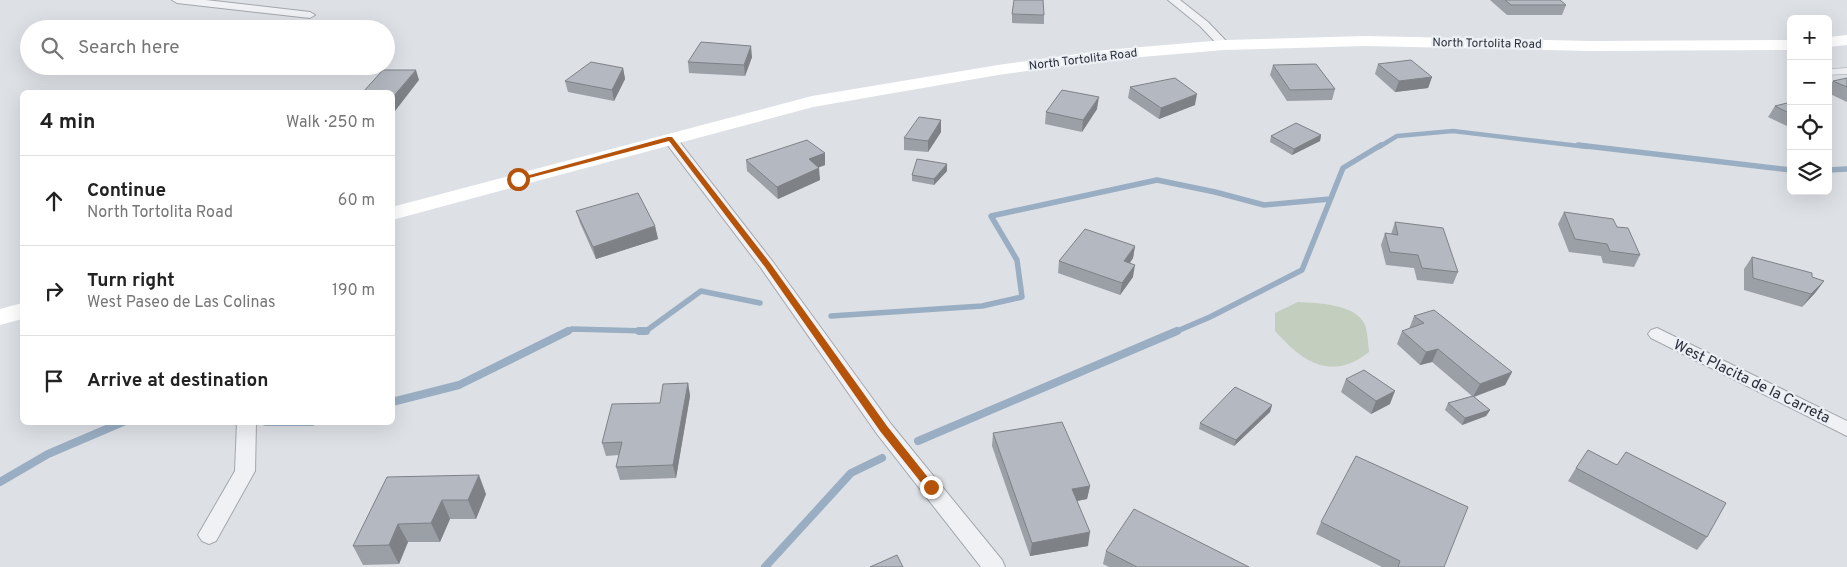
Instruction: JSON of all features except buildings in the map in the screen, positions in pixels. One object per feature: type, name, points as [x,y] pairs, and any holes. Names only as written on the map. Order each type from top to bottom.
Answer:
[{"type":"street","points":[[177,0],[310,15]]},
{"type":"street","points":[[1173,0],[1204,24],[1224,45]]},
{"type":"street","points":[[1832,42],[1847,40]]},
{"type":"street","name":"North Tortolita Road","points":[[395,213],[812,102],[989,72],[1106,55],[1224,45],[1365,41],[1592,46],[1787,45]]},
{"type":"street","points":[[670,139],[767,265],[884,429],[994,567]]},
{"type":"street","points":[[0,317],[20,312]]},
{"type":"street","name":"West Placita de la Carreta","points":[[1657,334],[1847,428]]},
{"type":"street","points":[[209,534],[245,471],[247,425]]},
{"type":"lane","points":[[1832,72],[1847,71]]},
{"type":"green space","points":[[1298,302],[1337,306],[1356,314],[1366,328],[1369,352],[1355,361],[1342,366],[1330,367],[1318,364],[1296,352],[1275,331],[1275,313]]},
{"type":"waterway","points":[[1379,147],[1397,136],[1453,131],[1588,147]]},
{"type":"waterway","points":[[1175,332],[1210,317],[1302,270],[1343,168],[1381,145]]},
{"type":"waterway","points":[[1578,145],[1787,170]]},
{"type":"waterway","points":[[1832,170],[1847,169]]},
{"type":"waterway","points":[[831,316],[982,306],[1022,297],[1017,260],[991,216],[1157,180],[1215,192],[1264,205],[1330,199]]},
{"type":"waterway","points":[[646,331],[701,291],[760,303]]},
{"type":"waterway","points":[[568,331],[572,329],[646,331]]},
{"type":"waterway","points":[[395,401],[459,385],[568,331]]},
{"type":"waterway","points":[[639,331],[646,331]]},
{"type":"waterway","points":[[918,441],[1177,331]]},
{"type":"waterway","points":[[0,482],[48,454],[116,425]]},
{"type":"waterway","points":[[765,567],[851,473],[882,458]]},
{"type":"route","points":[[518,179],[670,139],[767,265],[884,429],[931,487]]}]
